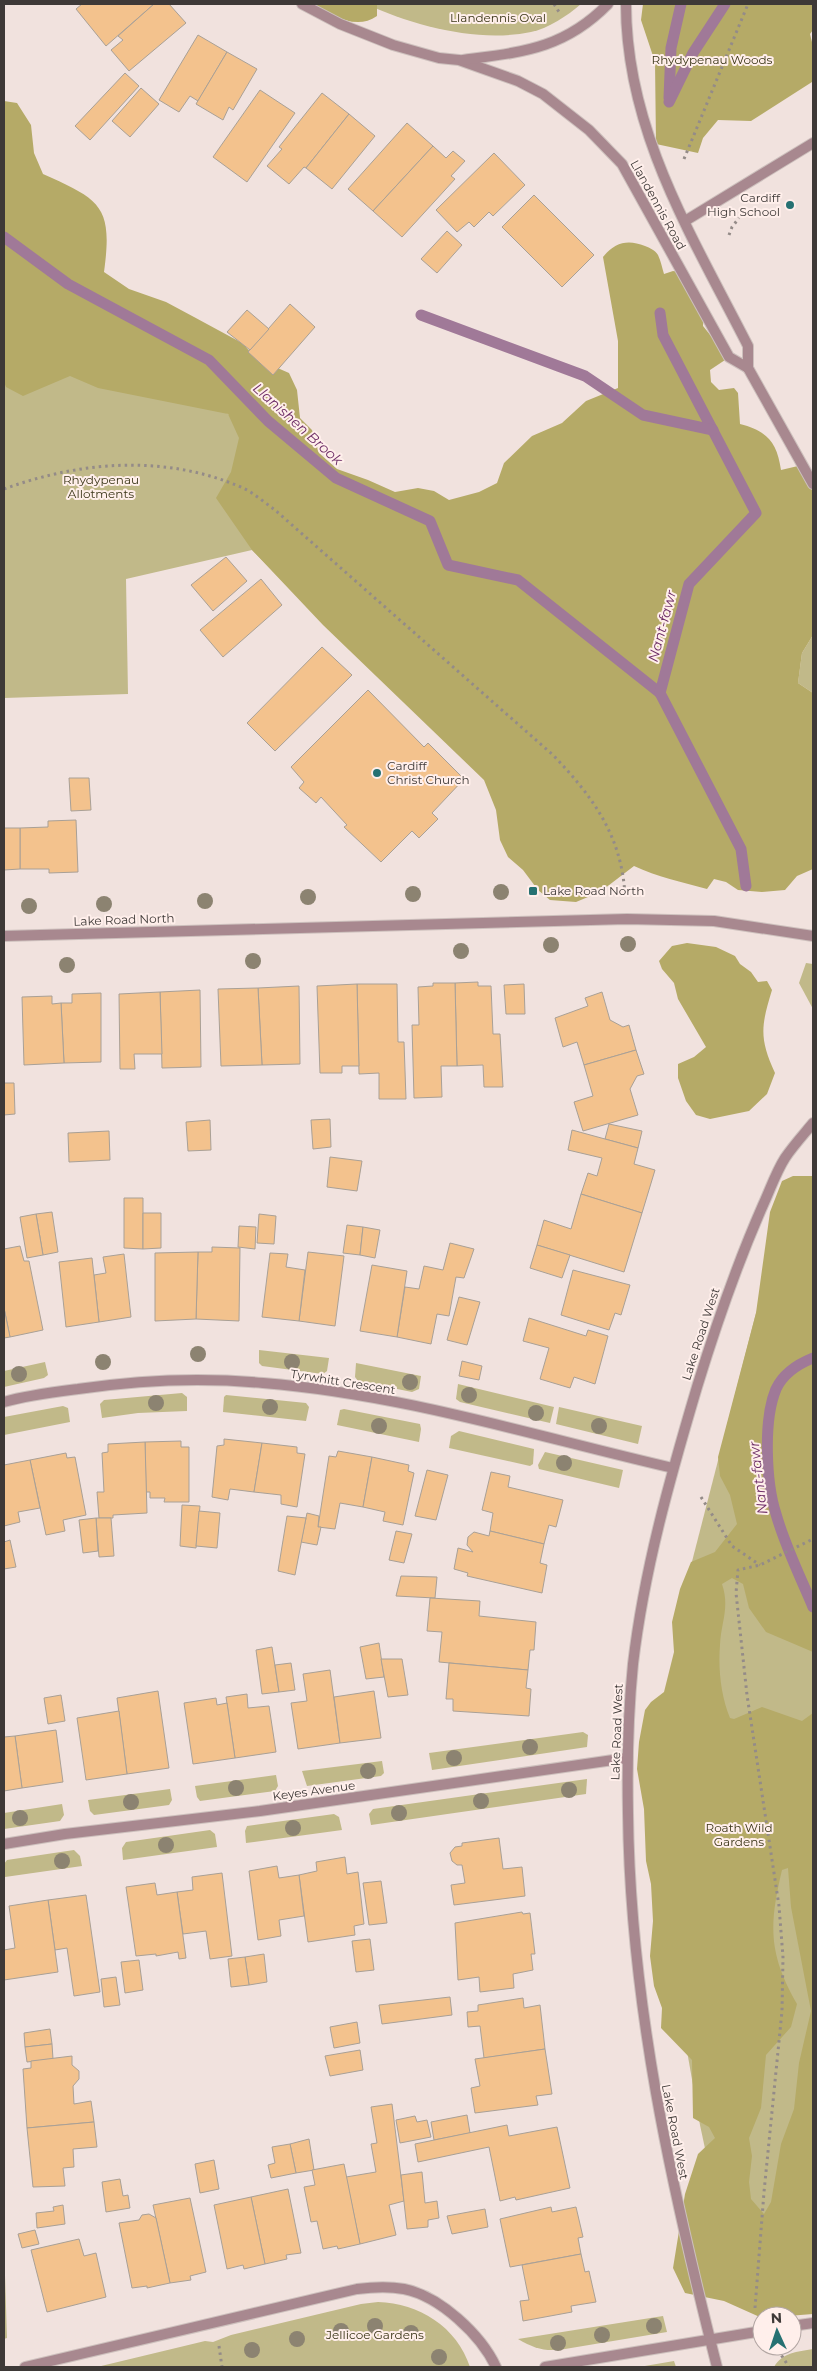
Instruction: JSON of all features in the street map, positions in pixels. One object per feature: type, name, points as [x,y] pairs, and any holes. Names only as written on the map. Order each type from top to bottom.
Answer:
[{"type":"street","name":"Llandennis Road","points":[[302,4],[340,24],[393,45],[439,58],[459,60],[496,72],[543,94],[566,111],[607,146],[622,164],[729,358],[748,368]]},
{"type":"street","name":"Llandennis Road","points":[[459,60],[511,54],[543,46],[573,34],[608,4]]},
{"type":"street","name":"Llandennis Road","points":[[626,4],[628,58],[638,103],[659,169],[748,346],[748,368],[813,484]]},
{"type":"street","points":[[685,221],[813,143]]},
{"type":"street","name":"Lake Road North","points":[[4,936],[626,919],[714,921],[813,936]]},
{"type":"street","name":"Lake Road West","points":[[717,2367],[671,2181],[647,2049],[632,1916],[627,1758],[630,1702],[638,1629],[653,1553],[673,1468],[707,1354],[744,1248],[784,1160],[813,1123]]},
{"type":"street","name":"Tyrwhitt Crescent","points":[[4,1402],[70,1390],[155,1380],[263,1383],[315,1389],[432,1411],[673,1468]]},
{"type":"street","name":"Keyes Avenue","points":[[4,1844],[65,1834],[260,1811],[627,1758]]},
{"type":"street","points":[[25,2367],[357,2289],[382,2286],[406,2289],[425,2297],[448,2312],[479,2339],[496,2367]]},
{"type":"street","points":[[545,2367],[752,2333]]},
{"type":"path","points":[[683,162],[748,4]]},
{"type":"path","points":[[4,489],[68,470],[108,465],[161,466],[209,476],[244,489],[275,510],[553,755],[573,775],[613,834],[624,871],[626,919]]},
{"type":"path","points":[[701,1497],[732,1546],[760,1565]]},
{"type":"path","points":[[756,2306],[764,2192],[782,2011],[783,1957],[779,1906],[747,1695],[736,1593],[738,1570],[760,1565],[813,1539]]},
{"type":"path","points":[[782,2356],[789,2367]]},
{"type":"green space","points":[[312,4],[377,4],[377,16],[361,22],[352,22],[335,17]]},
{"type":"green space","name":"Llandennis Oval","points":[[366,4],[581,4],[558,21],[544,28],[511,35],[490,35],[468,34],[425,25]]},
{"type":"green space","name":"Rhydypenau Woods","points":[[643,4],[813,4],[813,30],[810,34],[813,46],[812,82],[751,121],[718,120],[703,138],[698,153],[656,144],[655,62],[641,20]]},
{"type":"green space","points":[[4,101],[17,103],[31,125],[34,153],[43,174],[78,191],[99,208],[104,219],[106,232],[104,272],[129,289],[166,302],[242,343],[257,359],[289,373],[297,390],[300,418],[312,430],[319,453],[337,469],[395,492],[418,488],[434,491],[449,500],[479,492],[497,483],[504,463],[532,436],[562,423],[586,401],[618,388],[618,341],[603,257],[612,248],[627,242],[651,248],[657,253],[664,274],[673,271],[687,273],[703,303],[703,326],[711,336],[722,336],[725,360],[710,370],[711,382],[719,390],[734,388],[738,393],[740,424],[757,430],[769,439],[777,452],[781,470],[798,466],[813,479],[813,635],[802,653],[798,683],[813,693],[813,869],[797,876],[785,890],[762,892],[738,890],[726,882],[714,879],[707,889],[634,866],[600,892],[576,902],[550,900],[538,890],[523,870],[508,857],[500,840],[496,810],[484,780],[323,625],[252,550],[216,498],[231,472],[239,438],[228,414],[98,388],[70,376],[23,396],[6,387],[4,382]]},
{"type":"green space","name":"Rhydypenau Allotments","points":[[4,280],[228,414],[282,479],[304,603],[252,550],[126,579],[128,694],[4,698]]},
{"type":"green space","points":[[813,635],[813,693],[798,683],[802,653]]},
{"type":"green space","points":[[687,943],[716,947],[735,956],[740,964],[751,972],[758,982],[767,981],[772,990],[763,1032],[766,1050],[775,1073],[767,1094],[749,1111],[710,1119],[696,1115],[686,1101],[678,1078],[678,1064],[694,1057],[706,1047],[678,999],[674,983],[662,969],[659,961],[672,946]]},
{"type":"green space","points":[[806,963],[813,964],[813,1009],[799,983]]},
{"type":"green space","name":"Roath Wild Gardens","points":[[793,1176],[813,1176],[813,1652],[766,1632],[749,1608],[743,1584],[732,1578],[722,1584],[725,1608],[719,1654],[722,1692],[730,1718],[734,1719],[762,1707],[802,1721],[813,1713],[813,2314],[802,2315],[802,2306],[752,2306],[752,2314],[724,2301],[685,2293],[673,2268],[685,2194],[698,2154],[715,2138],[709,2127],[693,2118],[692,2060],[661,2028],[662,2008],[654,1986],[650,1956],[653,1921],[651,1884],[646,1861],[644,1809],[637,1769],[639,1742],[645,1710],[651,1702],[664,1692],[674,1652],[672,1622],[680,1589],[691,1562],[715,1552],[737,1524],[730,1495],[720,1476],[718,1457],[756,1313],[770,1212],[782,1181]],"holes":[[[788,1868],[791,1907],[811,2011],[799,2063],[794,2109],[781,2144],[771,2202],[764,2214],[751,2199],[749,2182],[752,2156],[749,2138],[761,2108],[766,2055],[791,2027],[797,2004],[787,1986],[776,1954],[774,1939],[773,1923],[778,1889],[782,1870]]]},
{"type":"green space","name":"Roath Wild Gardens","points":[[813,1200],[813,2300],[732,2275],[700,2125],[687,2051],[687,1581],[756,1313]]},
{"type":"green space","points":[[259,1350],[329,1358],[327,1371],[323,1374],[262,1366],[259,1363]]},
{"type":"green space","points":[[45,1362],[48,1375],[44,1378],[4,1387],[4,1371]]},
{"type":"green space","points":[[356,1363],[421,1376],[419,1389],[412,1392],[358,1381],[355,1377]]},
{"type":"green space","points":[[458,1384],[554,1407],[550,1423],[460,1402],[456,1399]]},
{"type":"green space","points":[[182,1393],[187,1397],[187,1411],[138,1413],[102,1418],[100,1404],[104,1400]]},
{"type":"green space","points":[[226,1395],[306,1403],[309,1407],[306,1421],[223,1412],[224,1397]]},
{"type":"green space","points":[[63,1406],[68,1408],[70,1422],[4,1435],[4,1417]]},
{"type":"green space","points":[[559,1407],[642,1426],[638,1444],[556,1424]]},
{"type":"green space","points":[[344,1409],[420,1424],[419,1442],[337,1425],[340,1410]]},
{"type":"green space","points":[[459,1431],[534,1449],[533,1464],[530,1466],[449,1448],[451,1436]]},
{"type":"green space","points":[[545,1452],[623,1470],[619,1488],[539,1469],[538,1465]]},
{"type":"green space","points":[[583,1732],[588,1735],[587,1747],[432,1770],[429,1753]]},
{"type":"green space","points":[[382,1761],[384,1773],[381,1776],[307,1786],[302,1771]]},
{"type":"green space","points":[[276,1775],[278,1786],[275,1791],[200,1801],[197,1797],[195,1786]]},
{"type":"green space","points":[[587,1779],[586,1794],[371,1825],[369,1814],[373,1809]]},
{"type":"green space","points":[[170,1789],[172,1800],[169,1805],[94,1815],[90,1811],[88,1800]]},
{"type":"green space","points":[[62,1804],[64,1815],[60,1821],[4,1829],[4,1813]]},
{"type":"green space","points":[[334,1814],[339,1817],[342,1830],[246,1843],[245,1831],[247,1826]]},
{"type":"green space","points":[[210,1830],[215,1834],[217,1847],[123,1860],[122,1848],[126,1842]]},
{"type":"green space","points":[[74,1850],[80,1856],[82,1866],[5,1877],[4,1864],[7,1860]]},
{"type":"green space","points":[[4,2244],[7,2338],[4,2339]]},
{"type":"green space","name":"Jellicoe Gardens","points":[[378,2302],[408,2307],[422,2312],[434,2320],[456,2340],[470,2367],[97,2367],[205,2341],[213,2342],[231,2335],[361,2304]]},
{"type":"green space","points":[[663,2316],[667,2332],[565,2349],[541,2349],[518,2339]]},
{"type":"green space","points":[[813,2349],[813,2367],[774,2367],[786,2356],[802,2356],[802,2351]]},
{"type":"green space","points":[[674,2361],[676,2367],[639,2367]]},
{"type":"building","points":[[82,4],[154,4],[106,46],[76,9]]},
{"type":"building","points":[[154,4],[169,4],[186,23],[129,71],[111,50],[123,40],[118,36]]},
{"type":"building","points":[[198,35],[227,52],[198,101],[190,96],[179,112],[159,100]]},
{"type":"building","points":[[227,52],[257,69],[233,110],[229,107],[223,120],[196,104]]},
{"type":"building","points":[[125,73],[139,86],[90,140],[75,126]]},
{"type":"building","points":[[141,88],[159,104],[130,137],[112,121]]},
{"type":"building","points":[[260,90],[295,113],[247,182],[213,157]]},
{"type":"building","points":[[322,93],[349,114],[306,168],[304,167],[289,184],[267,166],[282,149],[279,147]]},
{"type":"building","points":[[349,114],[375,136],[332,189],[306,168]]},
{"type":"building","points":[[407,123],[433,146],[373,211],[348,189]]},
{"type":"building","points":[[433,146],[446,158],[453,151],[465,161],[451,176],[455,179],[402,237],[373,211]]},
{"type":"building","points":[[494,153],[525,185],[493,216],[489,212],[474,227],[469,222],[457,232],[436,210]]},
{"type":"building","points":[[534,195],[594,255],[562,287],[502,227]]},
{"type":"building","points":[[447,231],[462,245],[437,273],[421,259]]},
{"type":"building","points":[[290,304],[315,327],[273,375],[248,352]]},
{"type":"building","points":[[247,310],[269,329],[250,350],[227,332]]},
{"type":"building","points":[[226,557],[247,581],[213,611],[191,585]]},
{"type":"building","points":[[261,579],[282,605],[223,657],[200,630]]},
{"type":"building","points":[[322,647],[352,675],[275,751],[247,723]]},
{"type":"building","name":"Cardiff Christ Church","points":[[368,690],[424,747],[428,743],[464,779],[432,813],[438,819],[419,838],[412,831],[381,862],[344,827],[347,825],[321,797],[316,803],[299,788],[304,782],[291,767]]},
{"type":"building","points":[[69,778],[89,778],[91,810],[71,811]]},
{"type":"building","points":[[76,820],[78,872],[49,873],[49,869],[20,869],[20,828],[48,827],[48,821]]},
{"type":"building","points":[[4,828],[20,828],[20,869],[4,870]]},
{"type":"building","points":[[478,982],[478,986],[491,986],[493,1034],[500,1034],[503,1087],[484,1087],[483,1065],[457,1066],[455,983]]},
{"type":"building","points":[[433,983],[455,983],[457,1066],[441,1066],[442,1097],[414,1098],[412,1025],[419,1025],[418,987],[433,986]]},
{"type":"building","points":[[357,984],[397,984],[398,1042],[404,1042],[406,1099],[379,1099],[379,1073],[359,1074]]},
{"type":"building","points":[[357,984],[359,1066],[342,1066],[342,1073],[320,1073],[317,986]]},
{"type":"building","points":[[524,984],[525,1014],[506,1014],[504,985]]},
{"type":"building","points":[[299,986],[300,1064],[262,1065],[258,988]]},
{"type":"building","points":[[258,988],[262,1065],[221,1066],[218,989]]},
{"type":"building","points":[[200,990],[201,1067],[162,1068],[160,992]]},
{"type":"building","points":[[160,992],[162,1054],[134,1054],[135,1069],[120,1069],[119,994]]},
{"type":"building","points":[[602,992],[610,1020],[623,1027],[629,1025],[636,1050],[584,1065],[577,1042],[563,1047],[555,1018],[588,1006],[585,998]]},
{"type":"building","points":[[101,993],[101,1062],[64,1063],[61,1003],[72,1003],[72,994]]},
{"type":"building","points":[[52,996],[52,1004],[61,1003],[64,1063],[24,1065],[22,997]]},
{"type":"building","points":[[636,1050],[644,1074],[637,1076],[630,1089],[638,1115],[583,1131],[574,1102],[593,1096],[584,1065]]},
{"type":"building","points":[[4,1083],[14,1083],[15,1114],[4,1115]]},
{"type":"building","points":[[330,1119],[331,1147],[313,1149],[311,1120]]},
{"type":"building","points":[[210,1120],[211,1150],[188,1151],[186,1122]]},
{"type":"building","points":[[609,1124],[642,1131],[638,1148],[605,1139]]},
{"type":"building","points":[[572,1130],[638,1148],[634,1164],[655,1170],[642,1213],[581,1194],[588,1173],[597,1176],[602,1158],[568,1150]]},
{"type":"building","points":[[109,1131],[110,1160],[69,1162],[68,1133]]},
{"type":"building","points":[[330,1157],[362,1161],[357,1191],[327,1187]]},
{"type":"building","points":[[581,1194],[642,1213],[624,1272],[537,1245],[544,1220],[571,1229]]},
{"type":"building","points":[[124,1198],[143,1198],[143,1249],[124,1248]]},
{"type":"building","points":[[52,1212],[58,1252],[43,1255],[36,1214]]},
{"type":"building","points":[[143,1213],[161,1213],[161,1248],[143,1249]]},
{"type":"building","points":[[36,1214],[43,1255],[27,1258],[20,1217]]},
{"type":"building","points":[[259,1214],[276,1216],[274,1244],[257,1243]]},
{"type":"building","points":[[347,1225],[363,1227],[360,1255],[343,1253]]},
{"type":"building","points":[[239,1226],[256,1227],[255,1249],[238,1247]]},
{"type":"building","points":[[363,1227],[380,1230],[375,1258],[360,1255]]},
{"type":"building","points":[[450,1243],[474,1249],[464,1278],[456,1277],[449,1316],[437,1314],[431,1344],[397,1337],[405,1287],[419,1289],[424,1266],[443,1270]]},
{"type":"building","points":[[537,1245],[570,1255],[562,1278],[530,1268]]},
{"type":"building","points":[[20,1246],[24,1261],[29,1261],[43,1330],[10,1337],[4,1308],[4,1249]]},
{"type":"building","points":[[212,1247],[240,1248],[239,1321],[196,1319],[198,1252],[212,1252]]},
{"type":"building","points":[[198,1252],[196,1319],[155,1321],[155,1253]]},
{"type":"building","points":[[308,1252],[344,1256],[335,1326],[299,1321]]},
{"type":"building","points":[[270,1253],[288,1254],[286,1267],[305,1270],[299,1321],[262,1317]]},
{"type":"building","points":[[124,1254],[131,1317],[99,1322],[94,1275],[106,1273],[103,1257]]},
{"type":"building","points":[[92,1258],[99,1322],[66,1327],[59,1262]]},
{"type":"building","points":[[372,1265],[407,1271],[397,1337],[360,1331]]},
{"type":"building","points":[[573,1270],[630,1285],[621,1315],[615,1313],[609,1330],[561,1315]]},
{"type":"building","points":[[459,1297],[480,1302],[467,1345],[447,1340]]},
{"type":"building","points":[[4,1308],[10,1337],[4,1338]]},
{"type":"building","points":[[529,1318],[586,1336],[588,1330],[608,1336],[595,1384],[574,1377],[570,1388],[540,1379],[549,1348],[523,1341]]},
{"type":"building","points":[[462,1361],[482,1366],[479,1380],[459,1376]]},
{"type":"building","points":[[224,1439],[262,1443],[254,1492],[230,1489],[228,1500],[212,1497],[217,1446],[224,1445]]},
{"type":"building","points":[[181,1441],[181,1447],[189,1447],[189,1502],[164,1502],[165,1498],[150,1498],[150,1492],[146,1492],[145,1442]]},
{"type":"building","points":[[145,1442],[147,1513],[113,1515],[113,1518],[99,1518],[97,1492],[104,1492],[102,1453],[108,1452],[108,1444]]},
{"type":"building","points":[[262,1443],[297,1447],[297,1453],[305,1454],[297,1507],[281,1504],[281,1495],[254,1492]]},
{"type":"building","points":[[338,1451],[372,1457],[363,1507],[340,1503],[335,1529],[318,1527],[329,1456],[336,1457]]},
{"type":"building","points":[[66,1453],[67,1458],[75,1457],[86,1515],[63,1520],[65,1531],[46,1535],[30,1460]]},
{"type":"building","points":[[372,1457],[409,1465],[408,1471],[414,1473],[403,1525],[383,1521],[385,1512],[363,1507]]},
{"type":"building","points":[[30,1460],[40,1508],[18,1512],[20,1522],[4,1526],[4,1465]]},
{"type":"building","points":[[427,1470],[448,1475],[436,1520],[415,1516]]},
{"type":"building","points":[[491,1472],[510,1476],[508,1487],[563,1500],[556,1527],[549,1525],[544,1544],[490,1531],[493,1513],[482,1510]]},
{"type":"building","points":[[182,1505],[200,1506],[196,1548],[180,1546]]},
{"type":"building","points":[[199,1511],[220,1513],[217,1548],[196,1546]]},
{"type":"building","points":[[307,1513],[319,1516],[318,1527],[321,1527],[317,1545],[301,1542]]},
{"type":"building","points":[[287,1516],[306,1518],[295,1575],[278,1571]]},
{"type":"building","points":[[96,1518],[111,1518],[114,1556],[99,1557]]},
{"type":"building","points":[[96,1518],[98,1551],[83,1553],[79,1520]]},
{"type":"building","points":[[396,1531],[412,1534],[404,1563],[389,1560]]},
{"type":"building","points":[[490,1531],[544,1544],[540,1563],[547,1565],[542,1593],[467,1576],[468,1573],[454,1569],[458,1548],[473,1552],[467,1545],[468,1537],[474,1532],[489,1536]]},
{"type":"building","points":[[10,1540],[16,1567],[4,1569],[4,1542]]},
{"type":"building","points":[[401,1576],[437,1577],[435,1598],[396,1596]]},
{"type":"building","points":[[430,1598],[480,1601],[479,1616],[536,1622],[534,1650],[530,1650],[528,1670],[439,1662],[442,1632],[427,1631]]},
{"type":"building","points":[[379,1643],[384,1677],[366,1679],[360,1647]]},
{"type":"building","points":[[272,1647],[279,1692],[262,1694],[256,1650]]},
{"type":"building","points":[[381,1659],[402,1659],[408,1695],[388,1697]]},
{"type":"building","points":[[291,1663],[295,1690],[279,1692],[275,1665]]},
{"type":"building","points":[[449,1663],[528,1670],[526,1688],[531,1689],[529,1716],[453,1711],[453,1699],[446,1699]]},
{"type":"building","points":[[330,1670],[340,1743],[298,1749],[291,1703],[307,1701],[303,1674]]},
{"type":"building","points":[[158,1691],[169,1768],[127,1774],[117,1698]]},
{"type":"building","points":[[374,1691],[381,1738],[340,1743],[334,1697]]},
{"type":"building","points":[[247,1694],[248,1708],[269,1706],[276,1752],[235,1758],[226,1697]]},
{"type":"building","points":[[61,1695],[65,1721],[48,1724],[44,1698]]},
{"type":"building","points":[[216,1698],[217,1705],[227,1703],[235,1758],[193,1764],[184,1703]]},
{"type":"building","points":[[119,1711],[127,1774],[86,1780],[77,1718]]},
{"type":"building","points":[[56,1730],[63,1782],[22,1788],[15,1736]]},
{"type":"building","points":[[15,1736],[22,1788],[4,1791],[4,1737]]},
{"type":"building","points":[[499,1838],[503,1869],[522,1867],[525,1896],[454,1905],[451,1885],[465,1883],[462,1865],[457,1865],[452,1861],[450,1853],[455,1847],[462,1846],[462,1843]]},
{"type":"building","points":[[345,1857],[347,1874],[358,1872],[364,1924],[354,1926],[355,1935],[308,1942],[299,1875],[317,1871],[316,1862]]},
{"type":"building","points":[[277,1866],[279,1878],[299,1875],[304,1916],[279,1920],[281,1936],[258,1940],[249,1871]]},
{"type":"building","points":[[222,1873],[232,1956],[210,1959],[206,1931],[183,1934],[177,1892],[193,1890],[192,1877]]},
{"type":"building","points":[[381,1881],[387,1923],[369,1925],[363,1883]]},
{"type":"building","points":[[155,1883],[157,1895],[177,1892],[186,1958],[179,1959],[178,1952],[156,1956],[156,1954],[136,1956],[126,1887]]},
{"type":"building","points":[[86,1895],[100,1992],[74,1996],[67,1948],[55,1950],[48,1900]]},
{"type":"building","points":[[48,1900],[58,1972],[4,1980],[4,1950],[15,1948],[9,1906]]},
{"type":"building","points":[[522,1912],[523,1914],[530,1913],[535,1954],[531,1954],[533,1970],[513,1974],[514,1988],[480,1992],[479,1977],[458,1980],[455,1923]]},
{"type":"building","points":[[370,1939],[374,1970],[356,1972],[352,1941]]},
{"type":"building","points":[[264,1954],[267,1982],[249,1985],[245,1957]]},
{"type":"building","points":[[245,1957],[249,1985],[231,1987],[228,1959]]},
{"type":"building","points":[[139,1960],[143,1990],[125,1993],[121,1962]]},
{"type":"building","points":[[116,1977],[120,2005],[104,2007],[101,1979]]},
{"type":"building","points":[[450,1997],[452,2015],[382,2024],[379,2005]]},
{"type":"building","points":[[523,1998],[524,2008],[540,2005],[545,2049],[484,2058],[480,2026],[468,2027],[467,2012],[478,2011],[478,2005]]},
{"type":"building","points":[[357,2022],[360,2043],[334,2048],[330,2027]]},
{"type":"building","points":[[50,2029],[52,2044],[25,2047],[24,2033]]},
{"type":"building","points":[[52,2044],[53,2059],[27,2062],[25,2047]]},
{"type":"building","points":[[545,2049],[552,2094],[536,2096],[538,2105],[475,2113],[471,2088],[480,2086],[475,2059]]},
{"type":"building","points":[[360,2050],[363,2070],[330,2076],[325,2056]]},
{"type":"building","points":[[72,2056],[72,2065],[79,2071],[79,2079],[73,2086],[74,2104],[91,2101],[94,2122],[27,2128],[23,2069],[31,2068],[31,2061]]},
{"type":"building","points":[[392,2104],[404,2201],[389,2205],[396,2235],[360,2244],[346,2177],[376,2172],[371,2144],[377,2143],[371,2107]]},
{"type":"building","points":[[467,2115],[470,2133],[434,2140],[431,2122]]},
{"type":"building","points":[[415,2116],[417,2122],[427,2120],[431,2137],[400,2143],[396,2120]]},
{"type":"building","points":[[94,2122],[97,2147],[73,2149],[74,2167],[63,2168],[65,2186],[33,2187],[27,2128]]},
{"type":"building","points":[[507,2125],[509,2136],[557,2127],[570,2188],[516,2200],[515,2197],[500,2201],[489,2147],[418,2162],[415,2144]]},
{"type":"building","points":[[309,2139],[314,2170],[296,2173],[290,2144]]},
{"type":"building","points":[[290,2144],[296,2173],[271,2178],[268,2165],[275,2163],[272,2147]]},
{"type":"building","points":[[214,2160],[219,2189],[200,2193],[195,2164]]},
{"type":"building","points":[[344,2164],[360,2244],[338,2249],[337,2246],[323,2249],[317,2221],[311,2222],[304,2187],[315,2185],[312,2170]]},
{"type":"building","points":[[422,2172],[425,2203],[437,2201],[439,2218],[428,2220],[428,2227],[407,2229],[401,2175]]},
{"type":"building","points":[[120,2179],[123,2196],[128,2195],[130,2208],[106,2212],[102,2182]]},
{"type":"building","points":[[288,2189],[301,2253],[286,2255],[287,2259],[265,2264],[251,2197]]},
{"type":"building","points":[[251,2197],[265,2264],[244,2269],[243,2265],[227,2269],[214,2205]]},
{"type":"building","points":[[190,2198],[206,2272],[190,2276],[191,2280],[170,2283],[153,2205]]},
{"type":"building","points":[[63,2205],[65,2224],[37,2228],[36,2213],[54,2211],[53,2207]]},
{"type":"building","points":[[551,2207],[552,2212],[576,2207],[583,2237],[578,2238],[581,2254],[510,2267],[500,2219]]},
{"type":"building","points":[[485,2209],[488,2227],[452,2234],[447,2216]]},
{"type":"building","points":[[149,2214],[156,2218],[170,2283],[147,2288],[147,2286],[132,2288],[119,2223],[139,2220],[142,2215]]},
{"type":"building","points":[[35,2230],[39,2244],[22,2248],[18,2234]]},
{"type":"building","points":[[79,2239],[84,2256],[96,2253],[106,2297],[47,2312],[31,2250]]},
{"type":"building","points":[[581,2254],[585,2272],[589,2271],[596,2302],[571,2306],[572,2312],[523,2321],[520,2301],[529,2300],[522,2265]]},
{"type":"waterway","name":"Nant-fawr","points":[[669,98],[671,48],[681,4]]},
{"type":"waterway","points":[[669,102],[693,53],[725,4]]},
{"type":"waterway","name":"Llanishen Brook","points":[[4,237],[68,284],[209,360],[268,421],[336,478],[430,521],[448,565],[518,580],[660,693]]},
{"type":"waterway","name":"Nant-fawr","points":[[660,313],[663,335],[756,513],[689,584],[660,693],[741,849],[746,886]]},
{"type":"waterway","points":[[421,315],[585,376],[643,415],[713,430]]},
{"type":"waterway","name":"Nant-fawr","points":[[813,1358],[791,1370],[776,1389],[769,1417],[767,1452],[770,1486],[776,1514],[788,1549],[813,1607]]},
{"type":"place","name":"Cardiff High School","points":[[790,205]]},
{"type":"place","name":"Cardiff Christ Church","points":[[377,773]]},
{"type":"place","name":"Lake Road North","points":[[533,891]]}]
